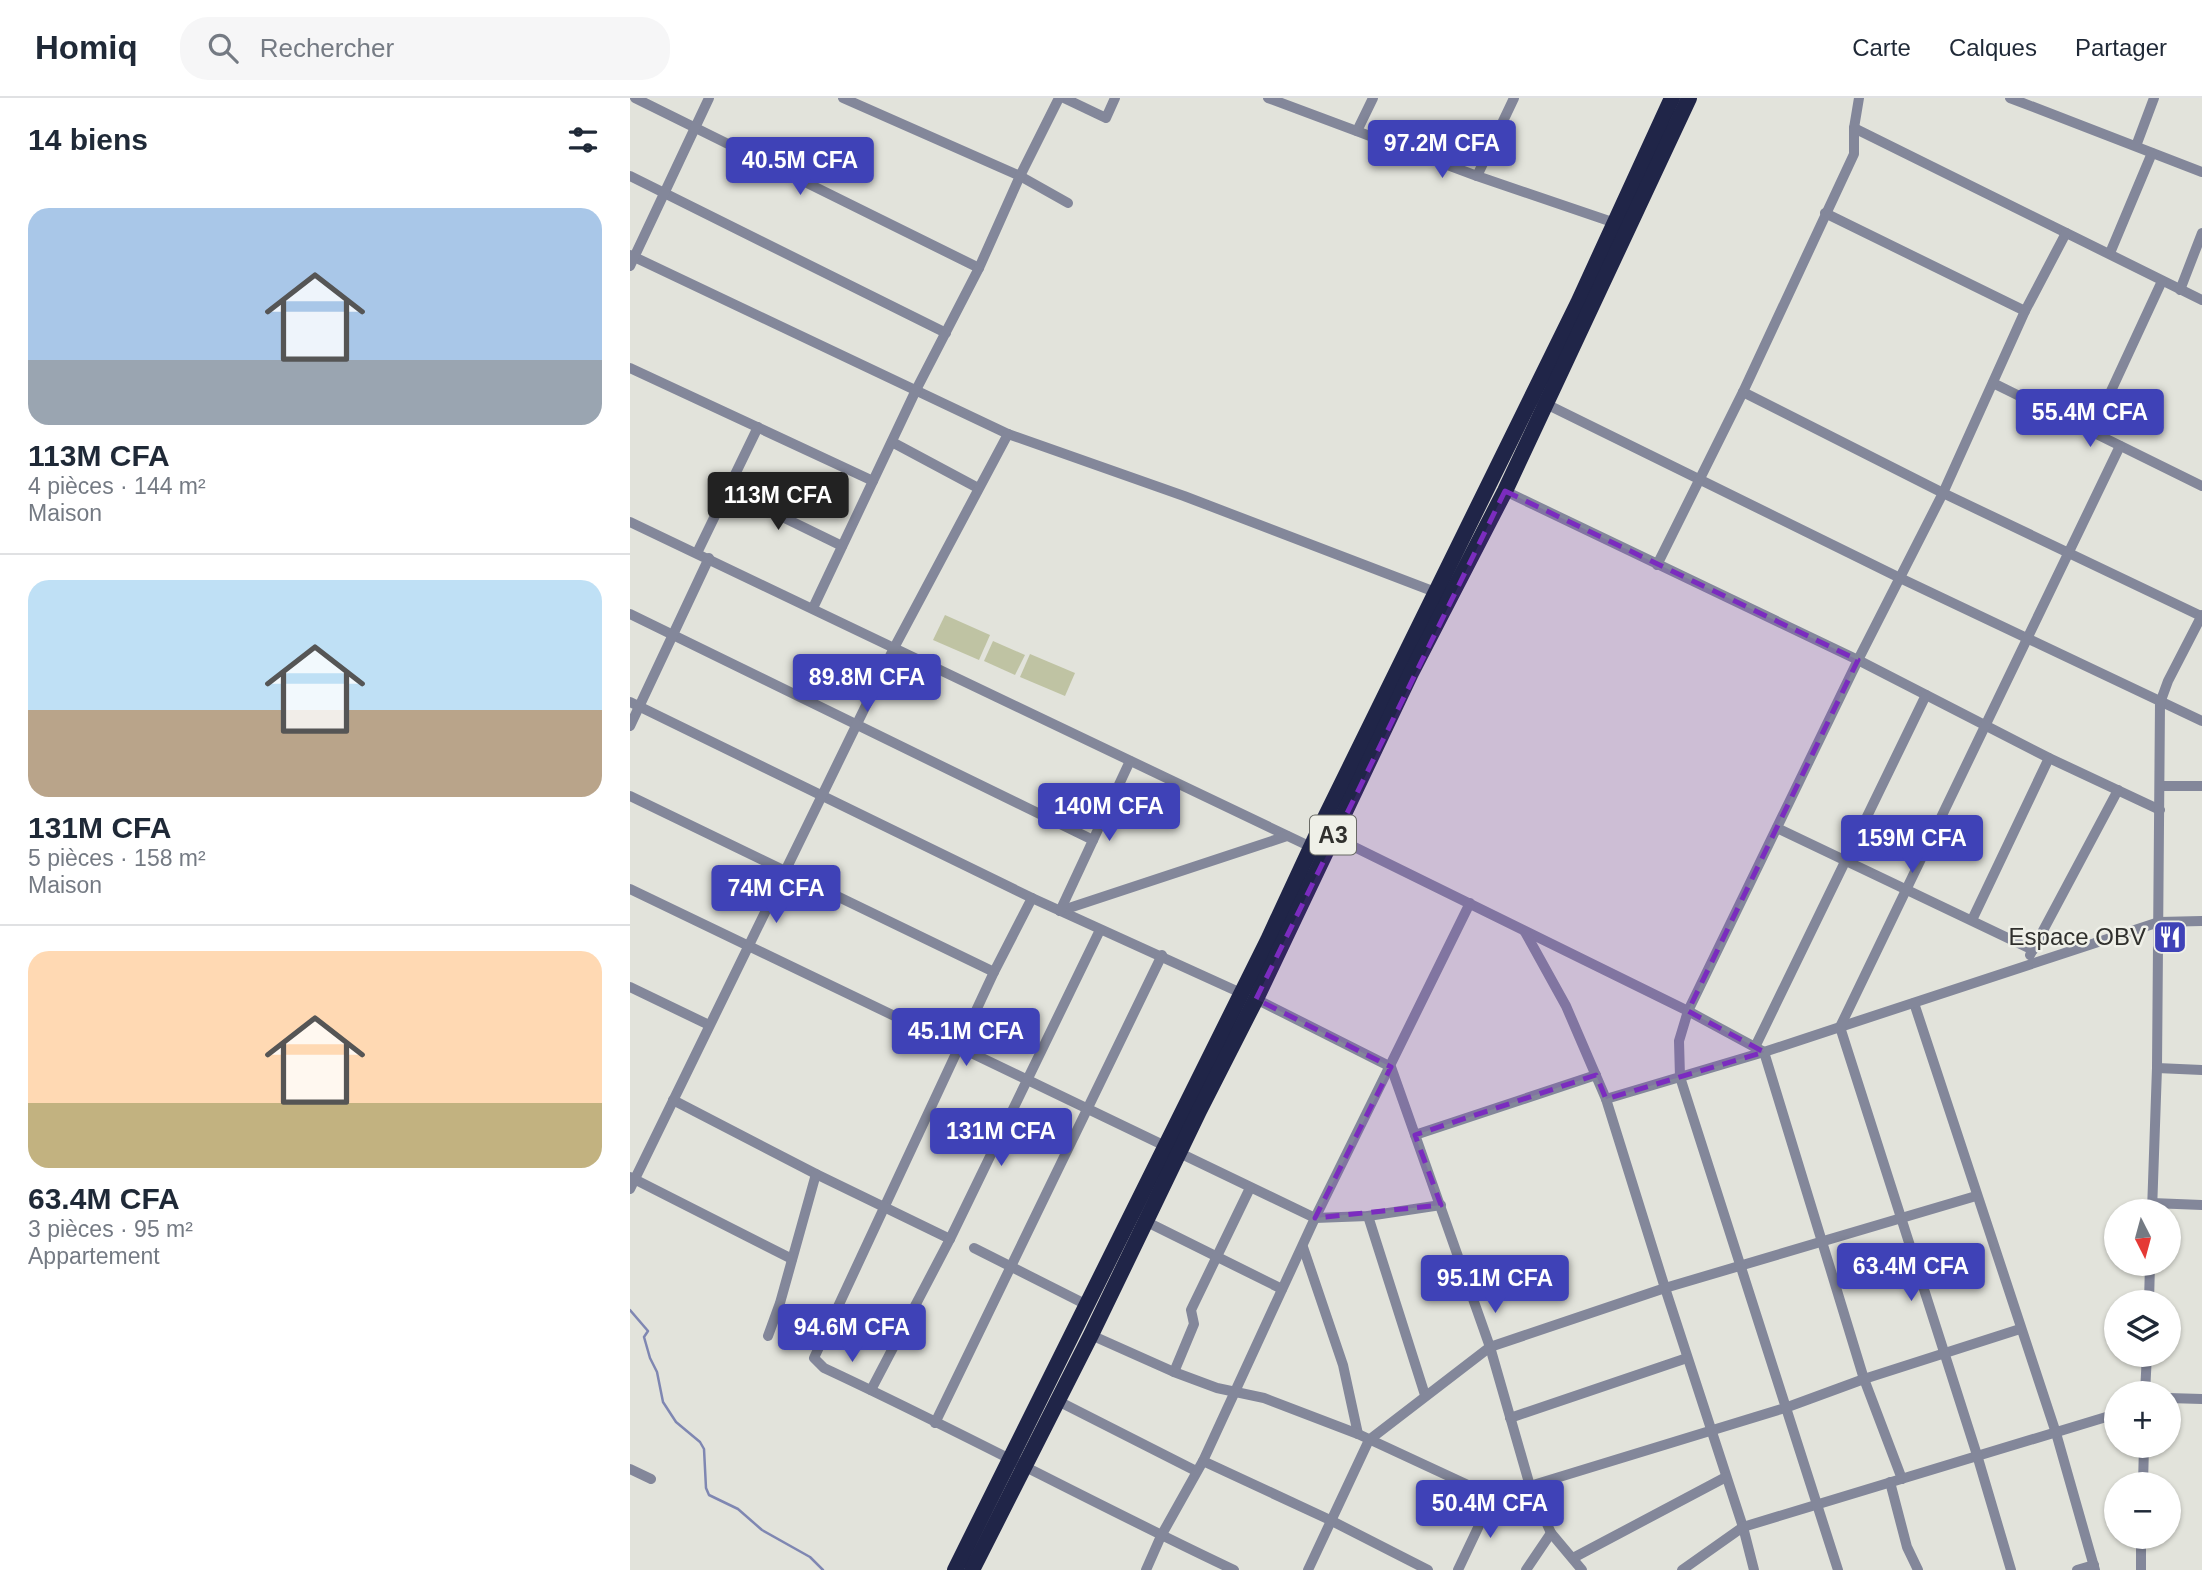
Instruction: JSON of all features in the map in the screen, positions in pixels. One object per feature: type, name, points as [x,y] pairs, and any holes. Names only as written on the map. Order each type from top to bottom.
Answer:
[{"type":"highway","name":"A3","points":[[1621,225],[1672,98]]},
{"type":"highway","name":"A3","points":[[1248,996],[1311,847],[1326,833],[1504,491],[1578,303],[1689,98]]},
{"type":"highway","name":"A3","points":[[972,1570],[1087,1305],[1172,1151],[1326,833],[1435,592],[1538,400]]},
{"type":"highway","name":"A3","points":[[956,1570],[1018,1462],[1058,1401],[1145,1221],[1172,1151]]},
{"type":"street","points":[[635,98],[979,268]]},
{"type":"street","points":[[709,98],[631,259],[1008,434],[1184,496],[1435,592]]},
{"type":"street","points":[[844,98],[1020,176],[1068,203]]},
{"type":"street","points":[[813,608],[916,390],[979,268],[1020,176],[1062,98],[1106,118],[1115,98]]},
{"type":"street","points":[[1268,98],[1477,176],[1621,225]]},
{"type":"street","points":[[1357,131],[1373,98]]},
{"type":"street","points":[[1477,176],[1514,98]]},
{"type":"street","points":[[1657,565],[1743,392],[1854,154],[1854,128],[1860,98]]},
{"type":"street","points":[[2010,98],[2202,172]]},
{"type":"street","points":[[2136,146],[2154,98]]},
{"type":"street","points":[[1854,128],[2202,300]]},
{"type":"street","points":[[2110,253],[2152,153]]},
{"type":"street","points":[[630,176],[946,333]]},
{"type":"street","points":[[1825,213],[2025,310]]},
{"type":"street","points":[[1838,1570],[1680,1077],[1679,1041],[1688,1011],[1858,660],[1943,493],[2025,310],[2066,233]]},
{"type":"street","points":[[2180,290],[2202,233]]},
{"type":"street","points":[[2092,432],[2162,281]]},
{"type":"street","points":[[630,368],[873,481]]},
{"type":"street","points":[[1993,383],[2202,486]]},
{"type":"street","points":[[1743,392],[1943,493],[2202,615],[2168,681],[2160,703],[2157,1068],[2152,1199]]},
{"type":"street","points":[[1538,400],[1900,578],[2202,721]]},
{"type":"street","points":[[697,553],[758,427]]},
{"type":"street","points":[[792,1259],[632,1182],[894,648],[1008,434]]},
{"type":"street","points":[[892,442],[978,488]]},
{"type":"street","points":[[2011,1570],[1977,1455],[1840,1027],[2120,446]]},
{"type":"street","points":[[727,490],[842,545]]},
{"type":"street","points":[[1504,491],[1858,660],[2049,758],[2160,810]]},
{"type":"street","points":[[630,522],[1311,847]]},
{"type":"street","points":[[630,726],[634,704],[674,633],[709,558]]},
{"type":"street","points":[[630,614],[674,633],[856,726],[1093,840]]},
{"type":"street","points":[[1918,1570],[1907,1547],[1896,1480],[1823,1242],[1759,1049],[1926,695]]},
{"type":"street","points":[[634,704],[1032,898],[1248,996],[1391,1067],[1490,1347],[1530,1486],[1551,1533],[1582,1570]]},
{"type":"street","points":[[1972,920],[2049,758]]},
{"type":"street","points":[[1060,911],[1130,761]]},
{"type":"street","points":[[2160,786],[2202,786]]},
{"type":"street","points":[[2024,967],[2118,790]]},
{"type":"street","points":[[630,796],[994,972]]},
{"type":"street","points":[[1777,828],[2033,950]]},
{"type":"street","points":[[1326,833],[1688,1011],[1759,1049]]},
{"type":"street","points":[[1060,911],[1287,836]]},
{"type":"street","points":[[630,889],[1315,1218],[1368,1216],[1441,1205]]},
{"type":"street","points":[[1032,898],[994,972],[814,1358],[824,1368],[1234,1570]]},
{"type":"street","points":[[1146,1570],[1161,1536],[1203,1461],[1315,1218],[1470,903]]},
{"type":"street","points":[[1606,1100],[1759,1049],[1840,1027],[2159,922],[2202,921]]},
{"type":"street","points":[[872,1390],[950,1239],[1100,930]]},
{"type":"street","points":[[1525,932],[1566,1006],[1606,1100],[1743,1527],[1754,1570]]},
{"type":"street","points":[[935,1423],[1162,956]]},
{"type":"street","points":[[630,987],[709,1025]]},
{"type":"street","points":[[1914,1003],[2056,1433],[2094,1568],[2077,1570]]},
{"type":"street","points":[[2157,1068],[2202,1070]]},
{"type":"street","points":[[1415,1135],[1596,1076]]},
{"type":"street","points":[[673,1100],[950,1239]]},
{"type":"street","points":[[768,1336],[816,1174]]},
{"type":"street","points":[[1174,1372],[1194,1324],[1191,1310],[1250,1188]]},
{"type":"street","points":[[1308,1570],[1369,1440],[1490,1347],[1665,1289],[1976,1196]]},
{"type":"street","points":[[2181,1206],[2202,1205]]},
{"type":"street","points":[[1368,1216],[1425,1395]]},
{"type":"street","points":[[1145,1221],[1282,1289]]},
{"type":"street","points":[[1303,1247],[1343,1366],[1358,1434]]},
{"type":"street","points":[[974,1248],[1087,1305]]},
{"type":"street","points":[[1530,1486],[1785,1408],[1864,1379],[2020,1329]]},
{"type":"street","points":[[1091,1335],[1174,1372],[1235,1392],[1264,1398],[1358,1434],[1542,1516]]},
{"type":"street","points":[[1510,1418],[1687,1358]]},
{"type":"street","points":[[2181,1398],[2202,1399]]},
{"type":"street","points":[[1058,1401],[1196,1471]]},
{"type":"street","points":[[1682,1570],[1743,1527],[2104,1418]]},
{"type":"street","points":[[1203,1461],[1330,1520],[1428,1570]]},
{"type":"street","points":[[630,1469],[650,1479]]},
{"type":"street","points":[[1573,1558],[1726,1477]]},
{"type":"street","points":[[1458,1570],[1493,1496]]},
{"type":"street","points":[[1525,1570],[1551,1533]]},
{"type":"street","points":[[2140,1570],[2141,1549]]},
{"type":"highlighted area","points":[[1505,491],[1858,660],[1688,1011],[1764,1052],[1606,1099],[1596,1075],[1415,1135],[1441,1205],[1315,1218],[1391,1067],[1256,999]]},
{"type":"green space","points":[[945,615],[990,635],[979,660],[933,640]]},
{"type":"green space","points":[[993,641],[1025,655],[1015,675],[984,661]]},
{"type":"green space","points":[[1030,654],[1075,673],[1065,696],[1020,677]]},
{"type":"waterway","points":[[630,1310],[648,1331],[644,1337],[657,1372],[663,1402],[676,1422],[700,1442],[704,1449],[706,1488],[709,1495],[738,1509],[762,1530],[810,1557],[823,1570]]},
{"type":"place","name":"Espace OBV","points":[[2170,937]]}]
